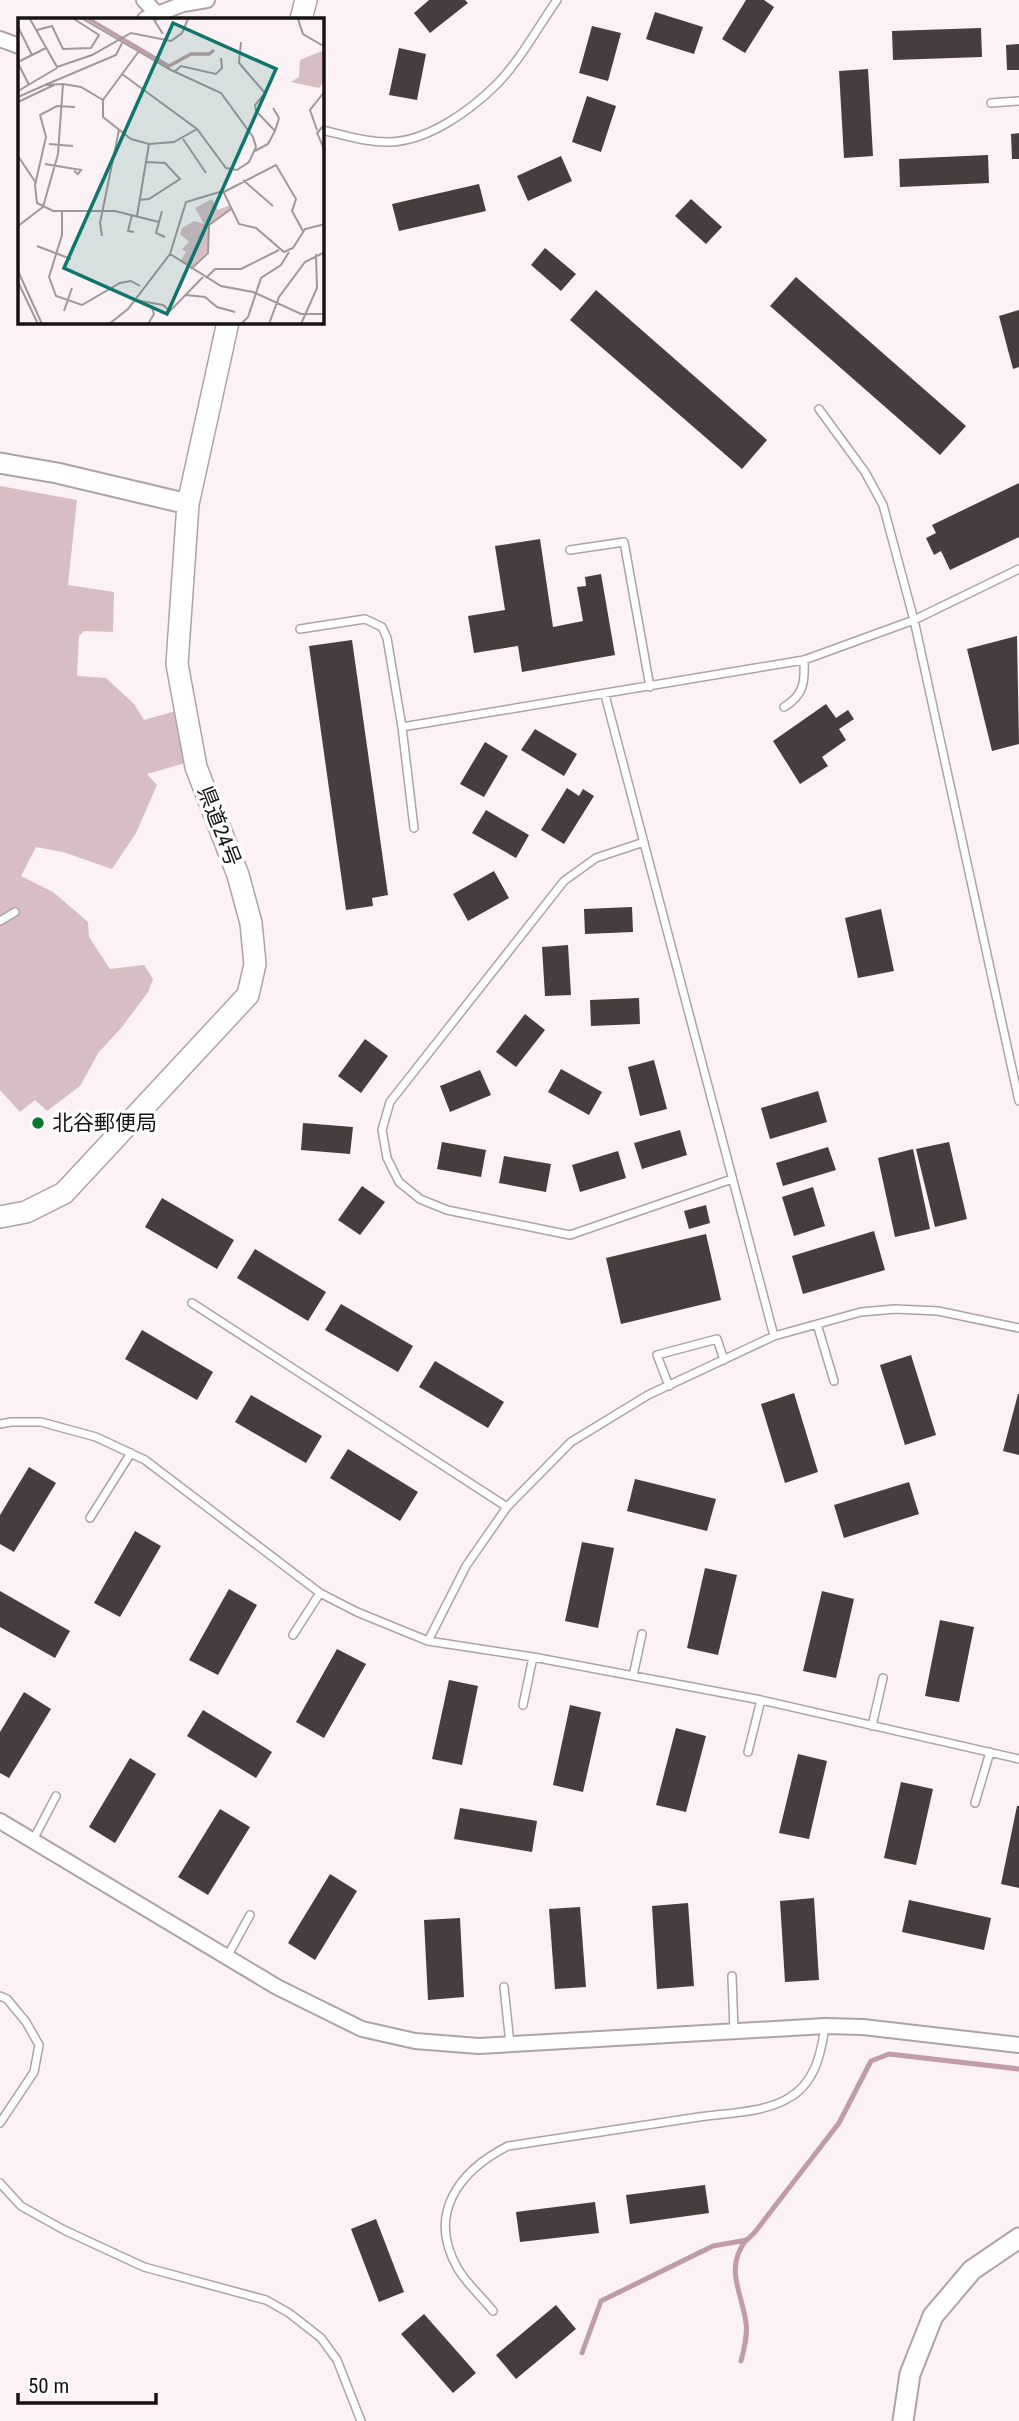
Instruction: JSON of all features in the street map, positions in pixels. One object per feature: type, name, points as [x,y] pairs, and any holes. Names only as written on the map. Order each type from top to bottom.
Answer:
[{"type":"main road","points":[[301,18],[306,0]]},
{"type":"main road","name":"県道24号","points":[[0,1217],[26,1212],[64,1194],[248,995],[255,964],[251,923],[237,875],[197,767],[177,664],[188,504],[228,324]]},
{"type":"street","points":[[144,0],[151,16],[183,2],[207,0]]},
{"type":"street","points":[[0,39],[18,46]]},
{"type":"street","points":[[0,463],[57,473],[188,504]]},
{"type":"street","points":[[0,1821],[277,1987],[362,2029],[415,2041],[479,2046],[510,2045],[825,2026],[863,2027],[1019,2045]]},
{"type":"street","points":[[903,2421],[910,2374],[933,2316],[972,2270],[1019,2238]]},
{"type":"lane","points":[[324,130],[390,142],[414,138],[440,127],[498,82],[557,0]]},
{"type":"lane","points":[[991,103],[1019,101]]},
{"type":"lane","points":[[818,409],[876,489],[883,505],[914,620],[1019,1101]]},
{"type":"lane","points":[[570,550],[624,542],[650,687]]},
{"type":"lane","points":[[402,727],[804,660],[914,620],[1019,569]]},
{"type":"lane","points":[[300,629],[365,619],[382,627],[387,638],[402,727],[414,828]]},
{"type":"lane","points":[[784,707],[802,692],[804,660]]},
{"type":"lane","points":[[606,695],[774,1336]]},
{"type":"lane","points":[[644,842],[596,858],[564,881],[390,1102],[382,1130],[387,1158],[399,1182],[420,1199],[446,1210],[570,1235],[732,1179]]},
{"type":"lane","points":[[0,921],[15,912]]},
{"type":"lane","points":[[192,1303],[507,1507]]},
{"type":"lane","points":[[428,1641],[466,1566],[507,1507],[570,1442],[669,1385],[774,1336],[861,1312],[895,1309],[938,1311],[1019,1328]]},
{"type":"lane","points":[[817,1324],[834,1381]]},
{"type":"lane","points":[[669,1385],[657,1355],[718,1339],[724,1360]]},
{"type":"lane","points":[[0,1424],[41,1422],[96,1437],[145,1460],[320,1593],[357,1612],[428,1641],[533,1657],[761,1700],[1019,1759]]},
{"type":"lane","points":[[90,1518],[131,1453]]},
{"type":"lane","points":[[293,1635],[320,1593]]},
{"type":"lane","points":[[633,1676],[642,1634]]},
{"type":"lane","points":[[523,1704],[533,1657]]},
{"type":"lane","points":[[872,1726],[883,1678]]},
{"type":"lane","points":[[748,1752],[761,1700]]},
{"type":"lane","points":[[975,1802],[990,1752]]},
{"type":"lane","points":[[33,1840],[56,1796]]},
{"type":"lane","points":[[227,1957],[250,1914]]},
{"type":"lane","points":[[732,1976],[734,2031]]},
{"type":"lane","points":[[504,1987],[510,2045]]},
{"type":"lane","points":[[0,1996],[7,1999],[26,2022],[39,2045],[34,2072],[0,2123]]},
{"type":"lane","points":[[493,2311],[459,2270],[446,2230],[448,2210],[454,2192],[464,2177],[477,2165],[508,2146],[749,2110],[788,2099],[803,2086],[813,2072],[821,2055],[825,2026]]},
{"type":"lane","points":[[0,2183],[21,2206],[64,2230],[133,2262],[266,2300],[289,2314],[321,2338],[337,2360],[361,2421]]},
{"type":"shaded area","points":[[0,486],[77,500],[68,585],[114,592],[113,632],[84,631],[79,636],[77,676],[106,678],[134,704],[144,720],[183,709],[192,761],[147,774],[157,785],[136,833],[112,869],[63,852],[36,847],[21,876],[53,892],[88,922],[89,937],[110,969],[144,965],[153,979],[148,992],[99,1052],[80,1086],[47,1111],[35,1100],[20,1112],[0,1090]]},
{"type":"building","points":[[429,0],[465,0],[468,3],[430,33],[414,13]]},
{"type":"building","points":[[746,0],[764,0],[774,7],[745,53],[722,39]]},
{"type":"building","points":[[655,12],[703,27],[694,54],[646,39]]},
{"type":"building","points":[[592,26],[621,33],[608,81],[579,73]]},
{"type":"building","points":[[981,28],[982,57],[893,60],[892,31]]},
{"type":"building","points":[[1019,44],[1019,70],[1007,70],[1006,45]]},
{"type":"building","points":[[399,48],[426,54],[417,100],[389,95]]},
{"type":"building","points":[[868,69],[873,156],[844,158],[839,71]]},
{"type":"building","points":[[587,96],[616,106],[601,152],[572,142]]},
{"type":"building","points":[[1019,133],[1019,159],[1012,159],[1011,134]]},
{"type":"building","points":[[988,155],[989,183],[900,187],[899,159]]},
{"type":"building","points":[[561,156],[572,181],[528,201],[517,176]]},
{"type":"building","points":[[479,184],[486,211],[399,231],[392,204]]},
{"type":"building","points":[[691,199],[722,227],[706,244],[675,216]]},
{"type":"building","points":[[545,248],[576,274],[561,291],[531,265]]},
{"type":"building","points":[[796,277],[966,426],[940,455],[770,306]]},
{"type":"building","points":[[596,290],[767,440],[742,469],[570,320]]},
{"type":"building","points":[[1019,310],[1019,367],[1013,369],[999,316]]},
{"type":"building","points":[[1019,483],[1019,537],[950,570],[941,551],[934,555],[926,538],[936,533],[932,525]]},
{"type":"building","points":[[540,539],[553,627],[583,621],[577,587],[586,586],[585,577],[601,574],[615,655],[522,672],[518,646],[474,653],[468,616],[505,610],[495,546]]},
{"type":"building","points":[[1017,636],[1019,744],[992,751],[967,649]]},
{"type":"building","points":[[352,640],[388,895],[372,898],[373,906],[346,910],[309,646]]},
{"type":"building","points":[[826,704],[836,718],[848,710],[854,719],[839,729],[846,740],[822,757],[828,766],[800,784],[773,741]]},
{"type":"building","points":[[535,729],[577,754],[564,776],[521,750]]},
{"type":"building","points":[[485,742],[508,756],[484,797],[460,784]]},
{"type":"building","points":[[567,788],[579,796],[583,789],[594,796],[564,844],[541,830]]},
{"type":"building","points":[[486,810],[529,835],[516,858],[472,833]]},
{"type":"building","points":[[494,871],[509,898],[468,921],[453,894]]},
{"type":"building","points":[[632,907],[633,932],[585,934],[584,909]]},
{"type":"building","points":[[881,909],[894,971],[858,978],[845,918]]},
{"type":"building","points":[[568,945],[571,995],[545,996],[542,947]]},
{"type":"building","points":[[639,998],[640,1024],[591,1026],[590,1000]]},
{"type":"building","points":[[525,1014],[545,1030],[516,1067],[496,1052]]},
{"type":"building","points":[[365,1039],[388,1056],[361,1093],[338,1076]]},
{"type":"building","points":[[654,1060],[667,1109],[640,1116],[628,1067]]},
{"type":"building","points":[[561,1069],[602,1092],[589,1115],[548,1092]]},
{"type":"building","points":[[480,1070],[491,1095],[450,1112],[440,1086]]},
{"type":"building","points":[[818,1091],[827,1122],[770,1139],[761,1108]]},
{"type":"building","points":[[303,1123],[353,1127],[350,1154],[301,1150]]},
{"type":"building","points":[[680,1130],[687,1155],[642,1169],[634,1143]]},
{"type":"building","points":[[442,1142],[486,1150],[481,1177],[437,1169]]},
{"type":"building","points":[[949,1142],[967,1219],[935,1227],[916,1149]]},
{"type":"building","points":[[828,1147],[836,1170],[783,1186],[776,1163]]},
{"type":"building","points":[[913,1149],[930,1229],[895,1237],[878,1158]]},
{"type":"building","points":[[618,1151],[626,1178],[580,1192],[572,1165]]},
{"type":"building","points":[[504,1156],[551,1164],[546,1192],[499,1183]]},
{"type":"building","points":[[362,1186],[385,1202],[360,1235],[338,1220]]},
{"type":"building","points":[[813,1187],[825,1226],[794,1236],[782,1197]]},
{"type":"building","points":[[162,1198],[234,1240],[217,1269],[145,1227]]},
{"type":"building","points":[[706,1205],[710,1223],[689,1229],[684,1211]]},
{"type":"building","points":[[874,1231],[885,1270],[803,1294],[792,1256]]},
{"type":"building","points":[[706,1234],[721,1300],[621,1324],[606,1258]]},
{"type":"building","points":[[255,1249],[326,1292],[308,1321],[237,1278]]},
{"type":"building","points":[[341,1304],[413,1346],[398,1372],[325,1330]]},
{"type":"building","points":[[142,1330],[213,1372],[197,1400],[125,1359]]},
{"type":"building","points":[[911,1355],[936,1435],[905,1445],[880,1365]]},
{"type":"building","points":[[435,1361],[504,1402],[488,1428],[419,1387]]},
{"type":"building","points":[[794,1393],[818,1472],[785,1483],[761,1404]]},
{"type":"building","points":[[1019,1394],[1019,1455],[1003,1451]]},
{"type":"building","points":[[251,1395],[322,1436],[306,1463],[235,1422]]},
{"type":"building","points":[[348,1449],[418,1492],[400,1521],[330,1478]]},
{"type":"building","points":[[29,1467],[56,1483],[14,1552],[0,1544],[0,1515]]},
{"type":"building","points":[[635,1479],[716,1499],[707,1531],[627,1511]]},
{"type":"building","points":[[909,1482],[919,1514],[844,1538],[834,1505]]},
{"type":"building","points":[[135,1531],[161,1546],[120,1617],[94,1603]]},
{"type":"building","points":[[582,1542],[614,1548],[598,1628],[565,1621]]},
{"type":"building","points":[[705,1568],[737,1575],[718,1655],[687,1648]]},
{"type":"building","points":[[229,1589],[257,1605],[218,1675],[189,1660]]},
{"type":"building","points":[[0,1591],[70,1631],[55,1658],[0,1627]]},
{"type":"building","points":[[822,1591],[854,1599],[836,1678],[803,1671]]},
{"type":"building","points":[[940,1620],[974,1627],[959,1702],[925,1696]]},
{"type":"building","points":[[337,1649],[366,1664],[324,1738],[296,1722]]},
{"type":"building","points":[[449,1680],[478,1686],[462,1765],[432,1759]]},
{"type":"building","points":[[24,1692],[51,1709],[9,1778],[0,1773],[0,1732]]},
{"type":"building","points":[[570,1705],[601,1712],[583,1792],[553,1785]]},
{"type":"building","points":[[203,1710],[272,1752],[256,1778],[187,1736]]},
{"type":"building","points":[[676,1728],[706,1736],[686,1812],[656,1805]]},
{"type":"building","points":[[798,1754],[827,1761],[809,1839],[779,1833]]},
{"type":"building","points":[[130,1758],[156,1774],[115,1843],[89,1827]]},
{"type":"building","points":[[901,1782],[933,1789],[916,1865],[884,1858]]},
{"type":"building","points":[[1019,1806],[1019,1888],[1001,1884]]},
{"type":"building","points":[[460,1808],[537,1821],[532,1852],[454,1839]]},
{"type":"building","points":[[220,1809],[250,1827],[208,1895],[178,1877]]},
{"type":"building","points":[[330,1874],[357,1891],[315,1960],[288,1943]]},
{"type":"building","points":[[814,1898],[819,1980],[785,1982],[780,1901]]},
{"type":"building","points":[[909,1900],[991,1918],[984,1950],[902,1932]]},
{"type":"building","points":[[688,1903],[694,1986],[657,1989],[652,1906]]},
{"type":"building","points":[[580,1907],[586,1987],[555,1989],[549,1909]]},
{"type":"building","points":[[460,1918],[464,1997],[428,2000],[424,1920]]},
{"type":"building","points":[[705,2185],[709,2213],[630,2224],[626,2195]]},
{"type":"building","points":[[595,2202],[599,2233],[520,2242],[516,2212]]},
{"type":"building","points":[[376,2219],[404,2292],[379,2302],[351,2229]]},
{"type":"building","points":[[556,2305],[576,2329],[516,2379],[496,2355]]},
{"type":"building","points":[[424,2314],[476,2373],[453,2393],[401,2334]]},
{"type":"waterway","points":[[582,2353],[601,2301],[713,2246],[747,2240],[755,2232],[839,2123],[871,2061],[889,2054],[1019,2069]]},
{"type":"waterway","points":[[741,2361],[746,2328],[735,2271],[736,2261],[746,2240]]},
{"type":"place","name":"北谷郵便局","points":[[38,1123]]}]
